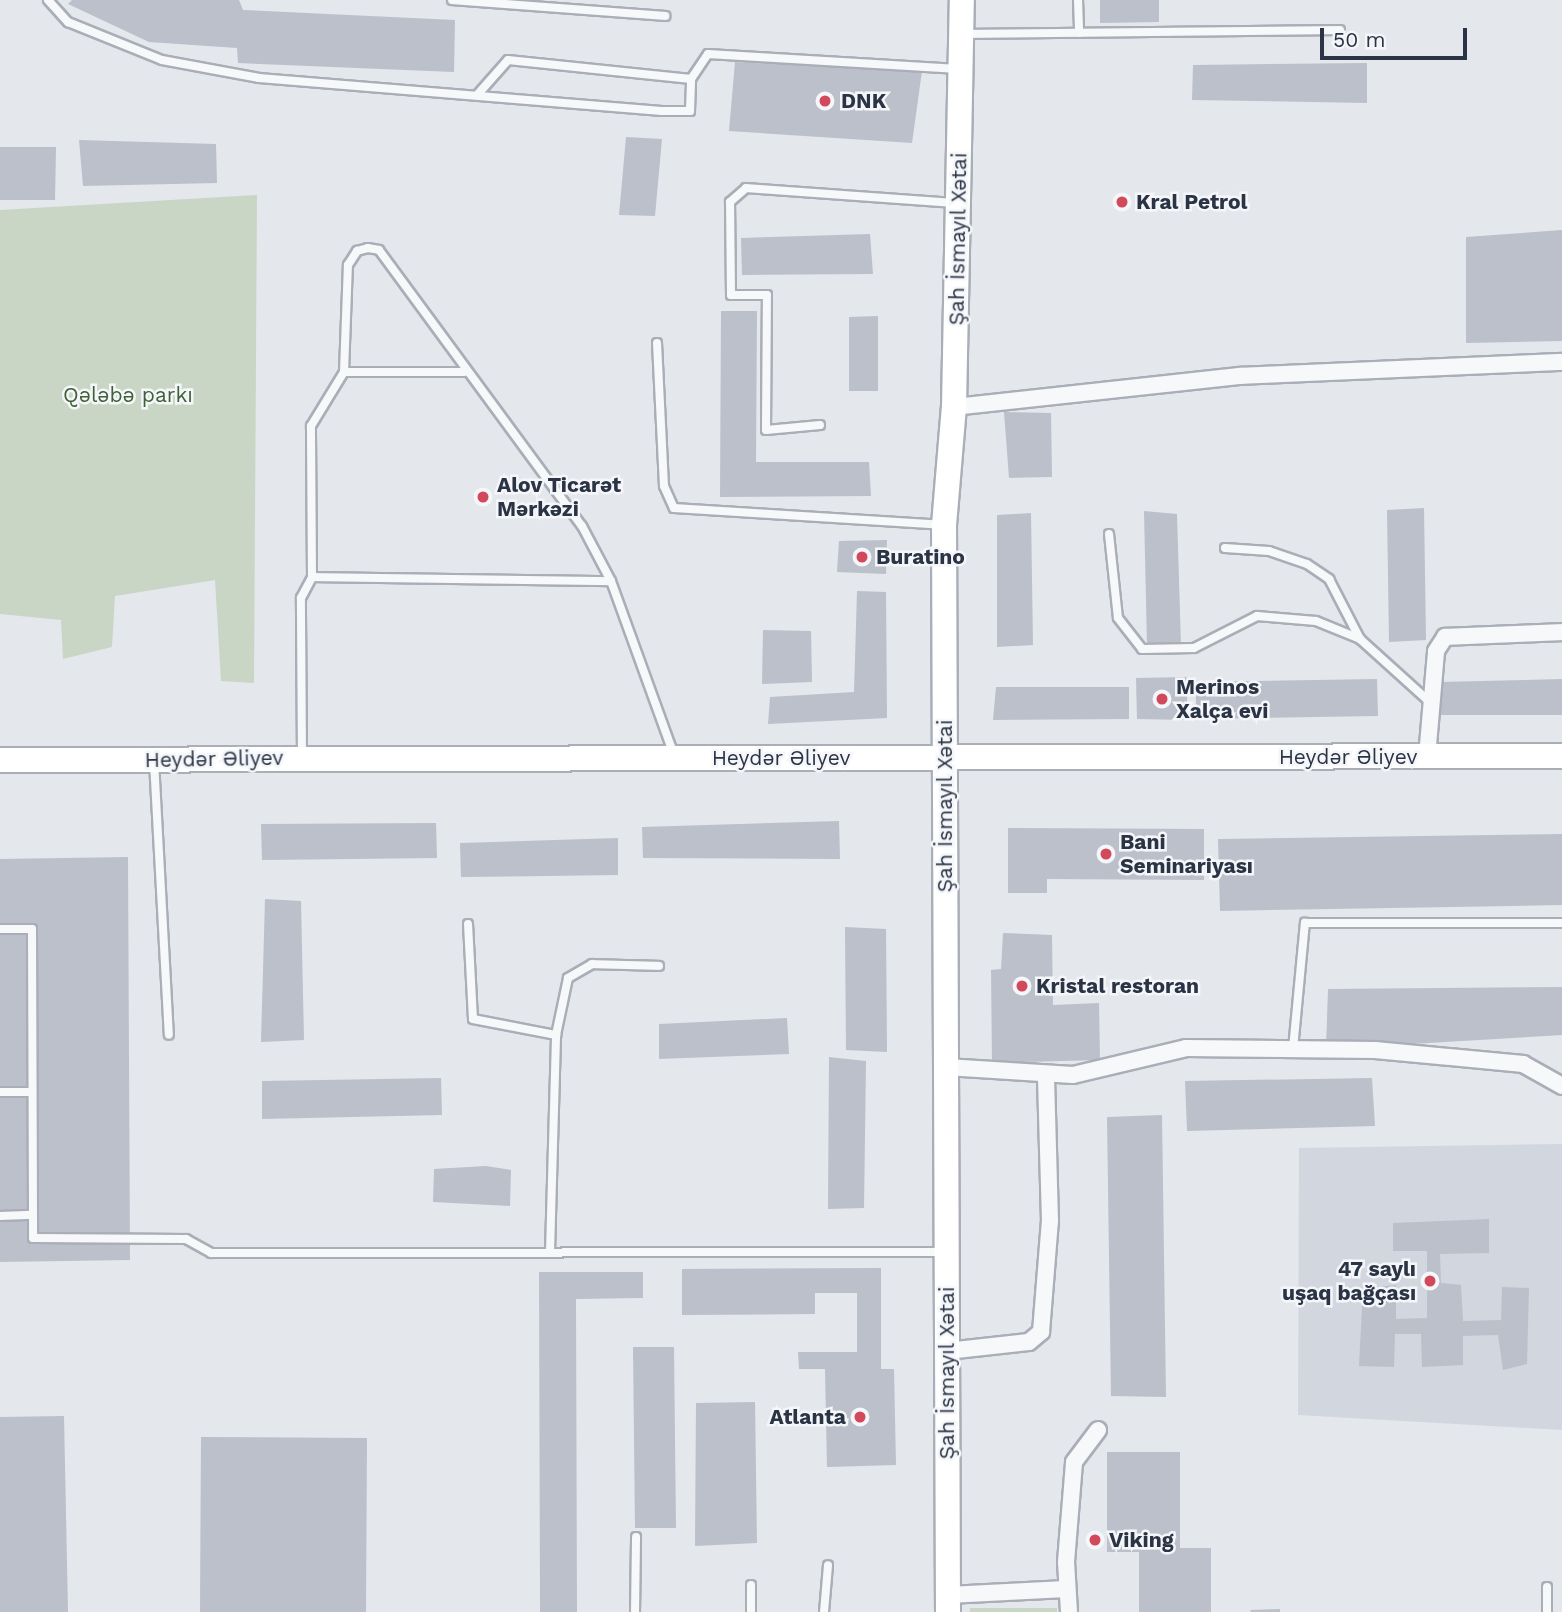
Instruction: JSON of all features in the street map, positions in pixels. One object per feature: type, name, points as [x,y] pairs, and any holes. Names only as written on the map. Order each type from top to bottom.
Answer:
[{"type":"main road","name":"Şah İsmayıl Xətai","points":[[948,1603],[944,525],[954,407],[962,0]]},
{"type":"main road","name":"Heydər Əliyev","points":[[0,760],[154,761],[302,757],[1562,756]]},
{"type":"street","points":[[954,407],[1240,376],[1562,362]]},
{"type":"street","points":[[1427,757],[1436,652],[1445,637],[1562,632]]},
{"type":"street","points":[[946,1067],[1046,1074],[1094,1071],[1186,1048],[1293,1049],[1523,1064],[1562,1086]]},
{"type":"street","points":[[947,1351],[1029,1342],[1041,1332],[1050,1221],[1046,1074]]},
{"type":"street","points":[[1069,1612],[1066,1589],[1074,1462],[1098,1430]]},
{"type":"street","points":[[948,1603],[1066,1589]]},
{"type":"lane","points":[[47,0],[68,22],[162,60],[259,78],[690,111],[691,79],[708,54],[961,69]]},
{"type":"lane","points":[[452,0],[665,16]]},
{"type":"lane","points":[[1078,0],[1079,33]]},
{"type":"lane","points":[[962,34],[1340,30]]},
{"type":"lane","points":[[478,93],[508,60],[691,79]]},
{"type":"lane","points":[[820,425],[766,430],[767,295],[731,295],[730,202],[746,188],[960,203]]},
{"type":"lane","points":[[302,757],[301,598],[312,577],[311,426],[344,372],[348,265],[356,251],[368,248],[379,250],[464,372],[582,526],[611,581],[675,758]]},
{"type":"lane","points":[[657,343],[664,486],[674,508],[944,525]]},
{"type":"lane","points":[[344,372],[464,372]]},
{"type":"lane","points":[[1109,534],[1118,618],[1142,649],[1194,648],[1257,616],[1316,621],[1360,639],[1432,704]]},
{"type":"lane","points":[[1225,548],[1269,551],[1307,564],[1329,579],[1360,639]]},
{"type":"lane","points":[[312,577],[611,581]]},
{"type":"lane","points":[[154,761],[169,1035]]},
{"type":"lane","points":[[1293,1049],[1306,923],[1562,923]]},
{"type":"lane","points":[[468,924],[473,1019],[556,1035]]},
{"type":"lane","points":[[0,929],[32,929],[33,1238],[186,1240],[211,1253],[947,1252]]},
{"type":"lane","points":[[550,1252],[556,1035],[568,978],[578,969],[659,966]]},
{"type":"lane","points":[[0,1092],[32,1092]]},
{"type":"lane","points":[[0,1216],[33,1215]]},
{"type":"lane","points":[[635,1612],[636,1537]]},
{"type":"lane","points":[[824,1612],[828,1565]]},
{"type":"lane","points":[[751,1585],[751,1612]]},
{"type":"lane","points":[[1547,1587],[1547,1612]]},
{"type":"shaded area","name":"47 saylı uşaq bağçası","points":[[1562,1144],[1562,1430],[1298,1415],[1299,1148]]},
{"type":"green space","name":"Qələbə parkı","points":[[257,195],[254,683],[221,681],[215,580],[115,596],[112,647],[63,659],[61,620],[0,614],[0,210]]},
{"type":"green space","points":[[970,1608],[1057,1608],[1057,1612],[970,1612]]},
{"type":"building","points":[[72,0],[239,0],[243,10],[455,20],[454,72],[238,63],[237,48],[149,42],[68,4]]},
{"type":"building","points":[[1100,0],[1159,0],[1159,22],[1100,23]]},
{"type":"building","name":"DNK","points":[[735,62],[922,71],[912,143],[729,131]]},
{"type":"building","points":[[1367,63],[1367,103],[1192,100],[1193,65]]},
{"type":"building","points":[[626,137],[662,139],[655,216],[619,215]]},
{"type":"building","points":[[79,140],[216,144],[217,183],[83,186]]},
{"type":"building","points":[[0,147],[56,147],[55,200],[0,200]]},
{"type":"building","points":[[1562,230],[1562,341],[1466,343],[1466,237]]},
{"type":"building","points":[[870,234],[873,274],[742,275],[741,238]]},
{"type":"building","points":[[721,311],[757,311],[756,462],[869,462],[871,496],[720,497]]},
{"type":"building","points":[[878,316],[878,391],[849,391],[849,317]]},
{"type":"building","points":[[1004,412],[1051,413],[1052,477],[1009,478]]},
{"type":"building","points":[[1424,508],[1426,640],[1389,642],[1387,510]]},
{"type":"building","points":[[1144,511],[1177,514],[1181,646],[1147,645]]},
{"type":"building","points":[[1031,513],[1033,645],[997,647],[997,515]]},
{"type":"building","name":"Buratino","points":[[887,540],[886,574],[837,572],[839,541]]},
{"type":"building","points":[[857,591],[886,592],[887,718],[768,724],[770,697],[854,692]]},
{"type":"building","points":[[763,630],[811,631],[812,682],[762,684]]},
{"type":"building","name":"Merinos Xalça evi","points":[[1187,677],[1187,720],[1137,719],[1136,678]]},
{"type":"building","points":[[1377,679],[1378,716],[1197,719],[1195,682]]},
{"type":"building","points":[[1562,679],[1562,715],[1439,715],[1440,682]]},
{"type":"building","points":[[996,687],[1129,687],[1129,719],[993,720]]},
{"type":"building","points":[[839,821],[840,859],[643,858],[642,827]]},
{"type":"building","points":[[436,823],[437,858],[262,860],[261,824]]},
{"type":"building","name":"Bani Seminariyası","points":[[1008,828],[1204,829],[1204,880],[1047,879],[1047,893],[1008,893]]},
{"type":"building","points":[[1562,834],[1562,905],[1220,911],[1218,839]]},
{"type":"building","points":[[618,838],[618,875],[461,877],[460,843]]},
{"type":"building","points":[[128,857],[130,1260],[0,1262],[0,859]]},
{"type":"building","points":[[265,899],[301,901],[304,1040],[261,1042]]},
{"type":"building","points":[[845,927],[886,929],[887,1052],[846,1050]]},
{"type":"building","name":"Kristal restoran","points":[[1003,933],[1052,935],[1053,1005],[1099,1003],[1100,1060],[992,1063],[991,970],[1001,969]]},
{"type":"building","points":[[1562,987],[1562,1035],[1326,1049],[1328,989]]},
{"type":"building","points":[[787,1018],[789,1054],[659,1059],[659,1024]]},
{"type":"building","points":[[829,1057],[866,1061],[864,1208],[828,1209]]},
{"type":"building","points":[[441,1078],[442,1115],[262,1119],[262,1081]]},
{"type":"building","points":[[1372,1078],[1375,1126],[1187,1131],[1185,1081]]},
{"type":"building","points":[[1162,1115],[1166,1397],[1111,1396],[1107,1117]]},
{"type":"building","points":[[486,1166],[511,1170],[510,1206],[433,1202],[434,1169]]},
{"type":"building","points":[[1489,1219],[1489,1253],[1440,1254],[1441,1283],[1461,1285],[1463,1321],[1501,1320],[1502,1287],[1529,1288],[1527,1364],[1503,1370],[1498,1335],[1463,1336],[1463,1365],[1422,1367],[1421,1334],[1395,1334],[1394,1367],[1359,1366],[1363,1288],[1396,1285],[1396,1319],[1427,1318],[1427,1251],[1393,1251],[1393,1223]]},
{"type":"building","points":[[881,1268],[881,1369],[894,1369],[896,1465],[827,1467],[825,1369],[799,1369],[798,1352],[857,1352],[857,1293],[815,1293],[815,1314],[682,1315],[682,1269]]},
{"type":"building","points":[[539,1272],[643,1272],[643,1298],[576,1299],[577,1612],[540,1612]]},
{"type":"building","points":[[633,1347],[674,1347],[676,1528],[635,1528]]},
{"type":"building","points":[[755,1402],[757,1543],[695,1546],[696,1403]]},
{"type":"building","points":[[64,1416],[68,1612],[0,1612],[0,1417]]},
{"type":"building","points":[[201,1437],[367,1438],[366,1612],[200,1612]]},
{"type":"building","points":[[1107,1452],[1180,1452],[1180,1548],[1211,1548],[1211,1612],[1139,1612],[1139,1552],[1107,1552]]},
{"type":"building","points":[[1280,1609],[1280,1612],[1250,1610]]},
{"type":"place","name":"DNK","points":[[825,101]]},
{"type":"place","name":"Kral Petrol","points":[[1122,202]]},
{"type":"place","name":"Alov Ticarət Mərkəzi","points":[[483,497]]},
{"type":"place","name":"Buratino","points":[[862,557]]},
{"type":"place","name":"Merinos Xalça evi","points":[[1162,699]]},
{"type":"place","name":"Bani Seminariyası","points":[[1106,854]]},
{"type":"place","name":"Kristal restoran","points":[[1022,986]]},
{"type":"place","name":"47 saylı uşaq bağçası","points":[[1430,1281]]},
{"type":"place","name":"Atlanta","points":[[860,1417]]},
{"type":"place","name":"Viking","points":[[1095,1540]]}]
